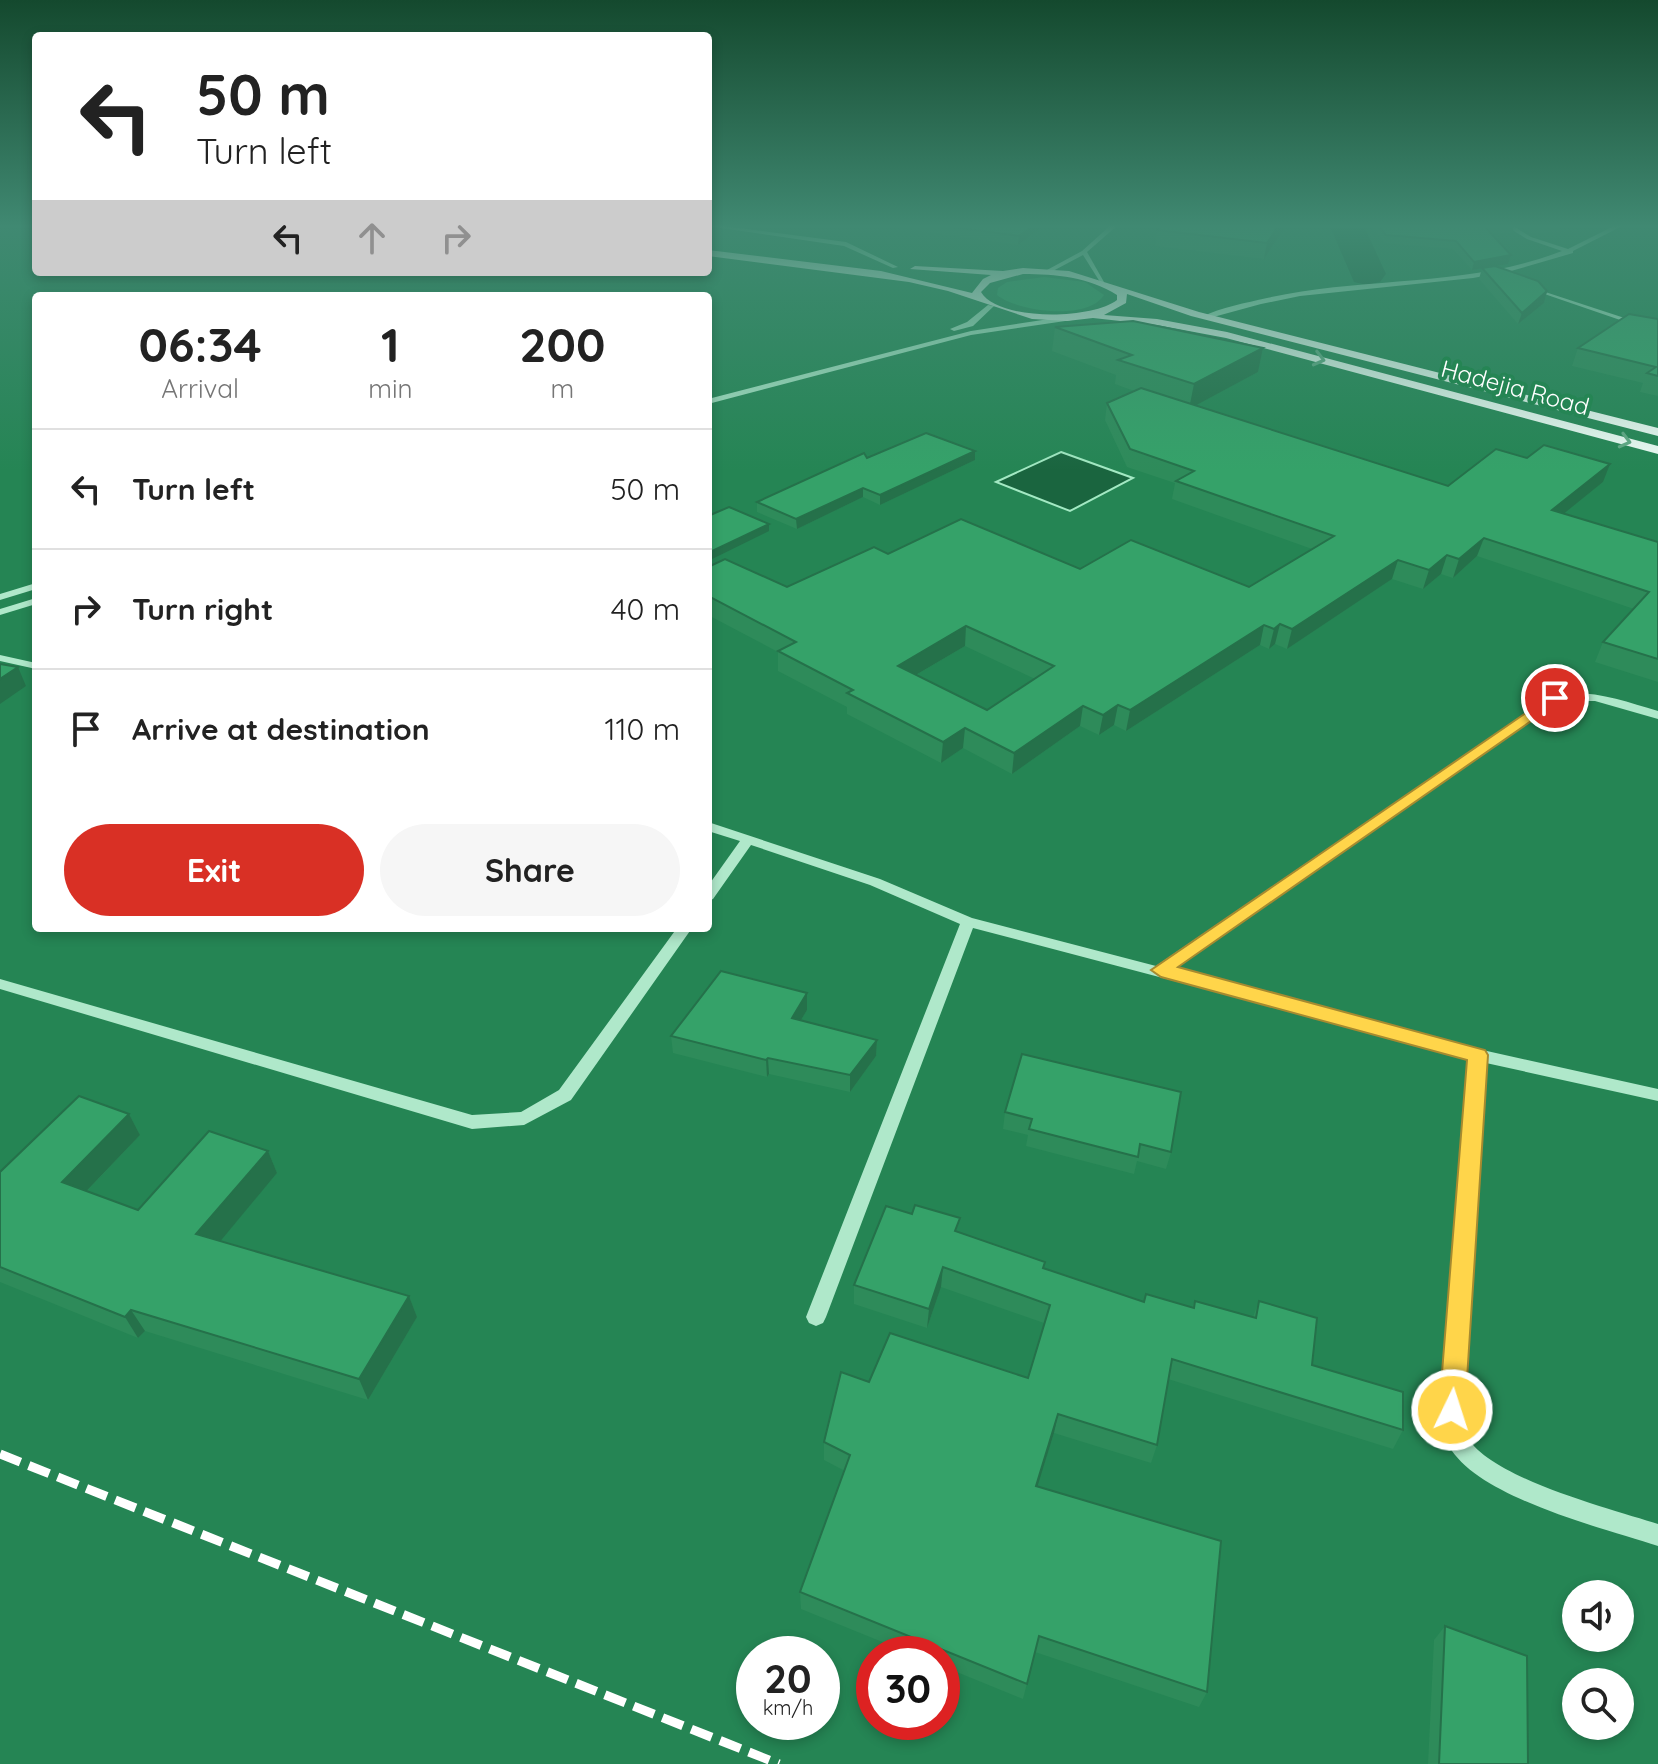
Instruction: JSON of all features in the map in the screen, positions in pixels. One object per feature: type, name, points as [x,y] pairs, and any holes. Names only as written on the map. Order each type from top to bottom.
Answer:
[{"type":"main road","name":"Hadejia Road","points":[[996,306],[1026,316],[1157,322],[1227,335],[1658,450]]},
{"type":"main road","points":[[1073,318],[1116,306]]},
{"type":"main road","name":"Hadejia Road","points":[[1175,306],[1206,317],[1658,432]]},
{"type":"street","points":[[712,393],[956,329],[970,324],[983,306]]},
{"type":"street","points":[[1206,317],[1244,306]]},
{"type":"street","points":[[1587,306],[1658,331]]},
{"type":"street","points":[[712,401],[971,333],[1073,318]]},
{"type":"street","points":[[0,597],[32,587]]},
{"type":"street","points":[[0,612],[32,602]]},
{"type":"street","points":[[0,658],[32,665]]},
{"type":"street","points":[[1161,970],[1555,698],[1576,694],[1603,698],[1658,715]]},
{"type":"street","points":[[712,827],[875,882],[968,922],[1478,1055],[1658,1095]]},
{"type":"street","points":[[712,890],[749,839]]},
{"type":"street","points":[[816,1317],[968,922]]},
{"type":"street","points":[[0,984],[472,1122],[524,1118],[565,1095],[682,932]]},
{"type":"street","points":[[1478,1055],[1452,1410],[1458,1441],[1482,1467],[1527,1490],[1658,1535]]},
{"type":"shaded area","points":[[1022,306],[1087,306],[1069,311]]},
{"type":"shaded area","points":[[1061,452],[1133,478],[1070,511],[996,482]]},
{"type":"building","points":[[1516,306],[1530,306],[1522,313]]},
{"type":"building","points":[[1629,314],[1658,319],[1658,376],[1647,373],[1656,367],[1578,348]]},
{"type":"building","points":[[1133,321],[1263,348],[1194,384],[1118,360],[1132,355],[1055,327]]},
{"type":"building","points":[[1141,388],[1448,486],[1496,449],[1527,458],[1544,445],[1610,464],[1552,510],[1658,542],[1658,659],[1603,642],[1649,592],[1484,538],[1459,559],[1447,555],[1429,570],[1398,560],[1292,629],[1280,624],[1274,629],[1264,625],[1130,710],[1118,705],[1103,715],[1083,706],[1014,753],[965,728],[943,742],[847,693],[853,690],[778,651],[796,642],[712,598],[712,565],[725,559],[787,587],[874,547],[888,554],[961,519],[1080,569],[1131,540],[1249,587],[1334,536],[1176,481],[1194,471],[1130,449],[1107,403]],"holes":[[[966,626],[1054,666],[987,710],[898,666]]]},
{"type":"building","points":[[926,433],[975,451],[880,495],[863,488],[796,519],[757,502],[864,453],[867,458]]},
{"type":"building","points":[[729,507],[769,524],[712,551],[712,514]]},
{"type":"building","points":[[0,664],[18,667],[0,679]]},
{"type":"building","points":[[721,971],[807,993],[792,1018],[877,1040],[850,1075],[766,1060],[671,1036]]},
{"type":"building","points":[[1022,1054],[1181,1092],[1171,1152],[1140,1144],[1138,1157],[1029,1129],[1032,1119],[1005,1112]]},
{"type":"building","points":[[79,1096],[129,1114],[62,1182],[138,1210],[209,1131],[268,1151],[196,1234],[409,1296],[359,1379],[131,1310],[125,1317],[0,1267],[0,1172]]},
{"type":"building","points":[[915,1205],[960,1218],[955,1231],[1045,1262],[1043,1268],[1144,1302],[1146,1294],[1194,1308],[1195,1301],[1256,1318],[1259,1301],[1317,1318],[1312,1365],[1403,1392],[1403,1430],[1172,1359],[1157,1445],[1058,1414],[1036,1486],[1221,1541],[1207,1692],[1039,1636],[1027,1684],[960,1657],[960,1636],[909,1636],[800,1592],[850,1455],[824,1442],[841,1372],[869,1382],[890,1333],[1028,1378],[1050,1305],[943,1267],[929,1309],[854,1285],[886,1206],[912,1214]]},
{"type":"building","points":[[1445,1626],[1527,1656],[1528,1764],[1439,1764]]},
{"type":"railway","points":[[0,1454],[779,1764]]},
{"type":"route","points":[[1452,1410],[1478,1055],[1161,970],[1555,698]]}]
